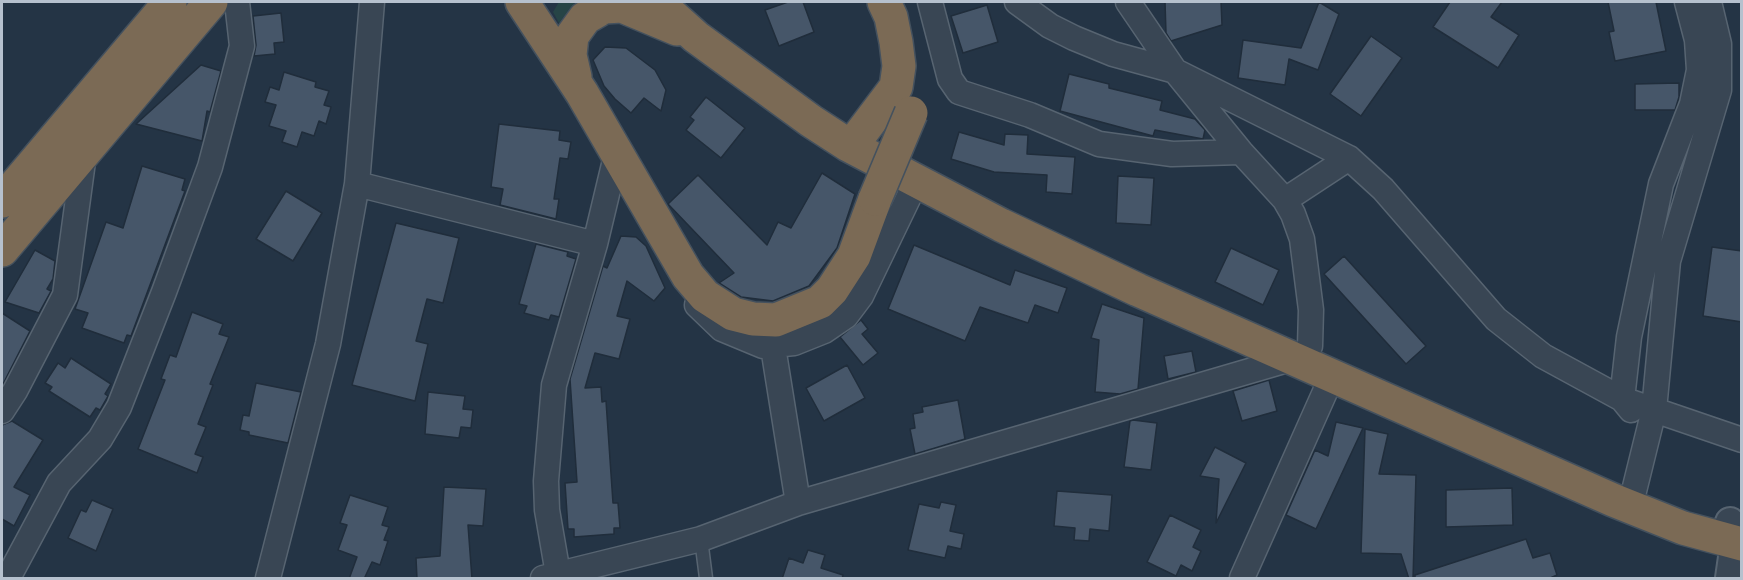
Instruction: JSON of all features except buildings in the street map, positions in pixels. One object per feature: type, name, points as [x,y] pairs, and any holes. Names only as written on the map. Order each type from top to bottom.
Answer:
[{"type":"highway","points":[[2,201],[170,2]]},
{"type":"highway","points":[[2,250],[211,2]]},
{"type":"highway","points":[[522,2],[582,93],[688,276],[705,296],[733,315],[776,320],[820,302],[832,290],[850,263],[911,113],[916,91],[917,48],[907,2]]},
{"type":"highway","points":[[657,2],[696,37],[810,121],[916,182],[1138,290],[1429,403],[1600,479],[1699,515],[1737,533]]},
{"type":"highway","points":[[681,2],[754,63],[859,136],[1017,217],[1302,352],[1333,374],[1613,500],[1683,528],[1737,533]]},
{"type":"highway","points":[[859,136],[896,87],[899,66],[896,42],[891,17],[884,2]]},
{"type":"highway","points":[[582,93],[570,55],[572,36],[585,18],[604,7],[622,6],[696,37]]},
{"type":"street","points":[[8,579],[59,483],[100,439],[118,407],[160,303],[210,167],[242,46],[237,2]]},
{"type":"street","points":[[268,579],[328,344],[357,184],[372,2]]},
{"type":"street","points":[[930,2],[950,79],[959,92],[1030,115],[1099,144],[1172,154],[1241,152]]},
{"type":"street","points":[[1017,2],[1050,26],[1074,38],[1113,54],[1175,71],[1349,158],[1383,189],[1496,319],[1543,356],[1622,399],[1652,422],[1742,440]]},
{"type":"street","points":[[617,152],[595,244],[554,385],[546,481],[550,576],[701,539],[798,503],[1302,352],[1311,310],[1302,239],[1285,200],[1241,152],[1175,71],[1128,2]]},
{"type":"street","points":[[1622,399],[1629,337],[1661,184],[1696,87],[1699,63],[1697,40],[1687,2]]},
{"type":"street","points":[[1634,491],[1652,422],[1668,261],[1719,90],[1719,44],[1709,2]]},
{"type":"street","points":[[2,411],[15,391],[65,295],[84,154]]},
{"type":"street","points":[[1285,200],[1349,158]]},
{"type":"street","points":[[697,306],[709,319],[736,337],[751,343],[773,347],[809,338],[846,316],[861,296],[916,182]]},
{"type":"street","points":[[357,184],[595,244]]},
{"type":"street","points":[[773,347],[798,503]]},
{"type":"street","points":[[1242,579],[1333,374]]},
{"type":"street","points":[[1730,579],[1737,533]]},
{"type":"lane","points":[[701,539],[706,579]]},
{"type":"green space","points":[[559,2],[575,2],[559,23],[553,12]]}]
